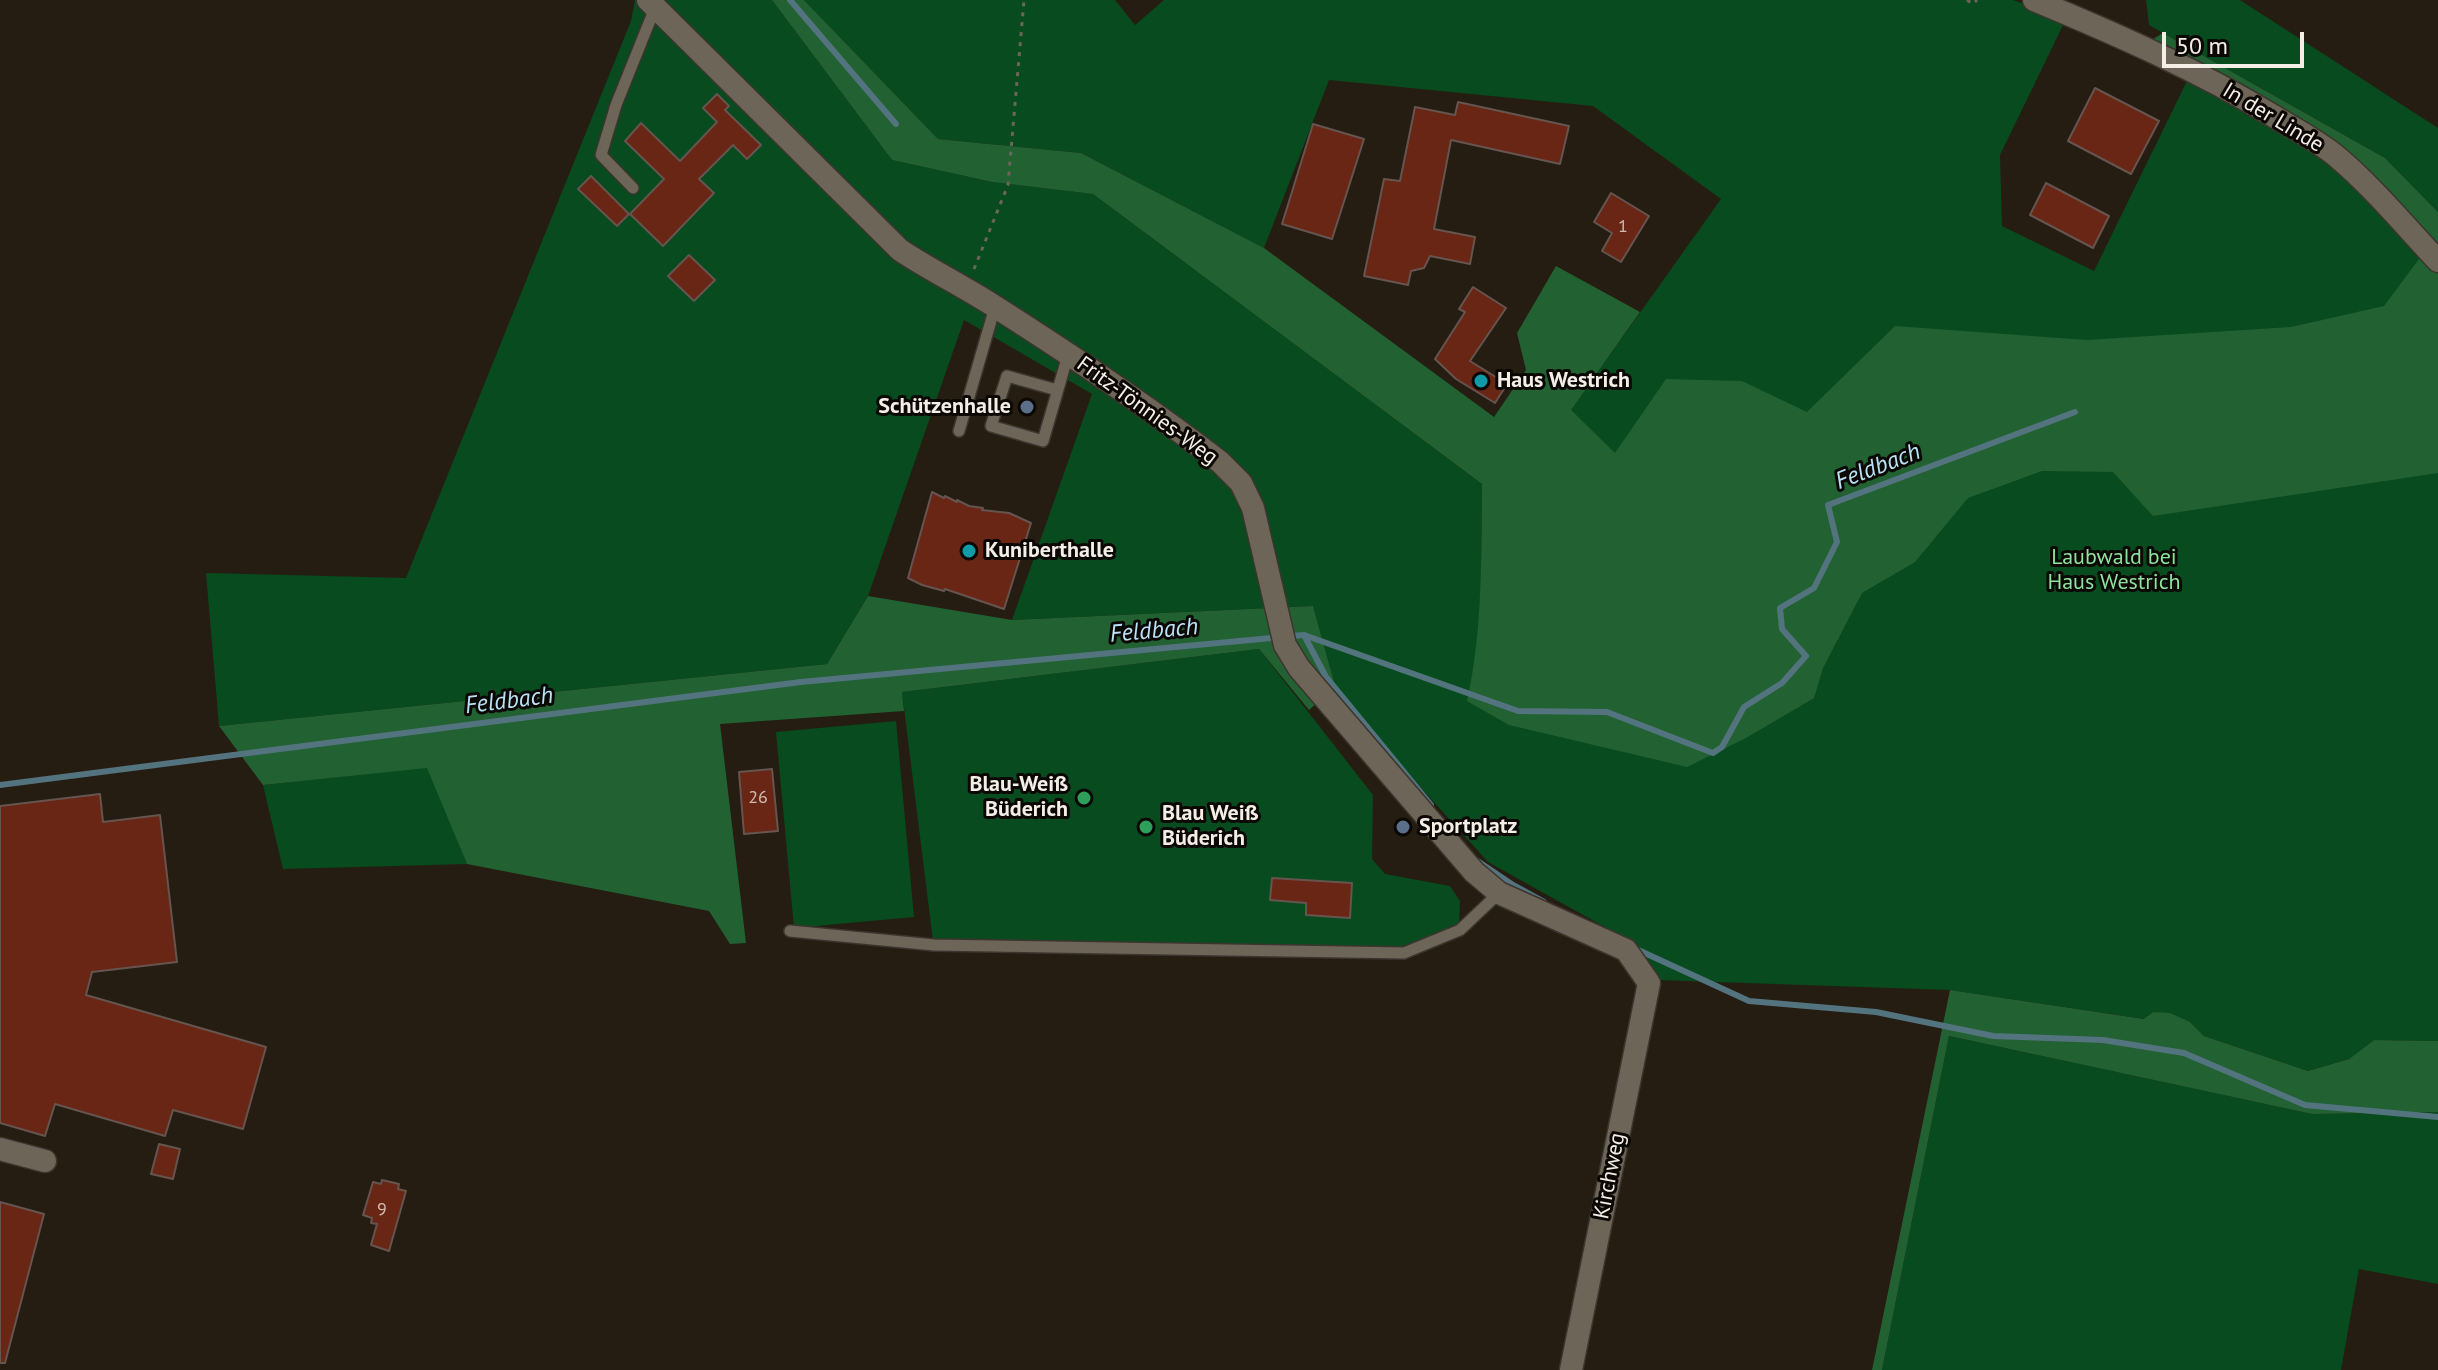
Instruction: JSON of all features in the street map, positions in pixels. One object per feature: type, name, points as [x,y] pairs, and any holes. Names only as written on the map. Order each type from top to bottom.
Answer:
[{"type":"street","name":"In der Linde","points":[[2034,0],[2187,67],[2314,141],[2335,155],[2361,180],[2438,261]]},
{"type":"street","name":"Fritz-Tönnies-Weg","points":[[652,4],[900,250],[1068,355],[1220,462],[1241,483],[1257,523],[1284,638],[1299,668],[1326,703],[1474,872],[1499,893],[1626,950],[1649,983]]},
{"type":"street","name":"Kirchweg","points":[[1571,1370],[1649,983]]},
{"type":"street","points":[[0,1149],[45,1161]]},
{"type":"lane","points":[[633,188],[601,155],[652,4]]},
{"type":"lane","points":[[959,431],[995,307]]},
{"type":"lane","points":[[1057,390],[1007,376],[991,426],[1043,441],[1068,355]]},
{"type":"lane","points":[[790,931],[934,945],[1404,953],[1460,930],[1499,893]]},
{"type":"path","points":[[969,291],[972,275],[1008,185],[1024,0]]},
{"type":"path","points":[[1967,0],[1973,4],[1977,0]]},
{"type":"green space","name":"Laubwald bei Haus Westrich","points":[[635,0],[772,0],[892,160],[992,182],[1093,194],[1482,484],[1481,581],[1498,474],[1595,376],[1721,199],[1593,106],[1329,80],[1264,248],[1081,153],[938,139],[804,0],[1115,0],[1135,25],[1164,0],[2013,0],[2066,19],[2000,155],[2002,226],[2094,271],[2188,79],[2326,159],[2422,255],[2438,280],[2438,1041],[2374,1040],[2349,1059],[2308,1071],[2204,1036],[2190,1022],[2153,1012],[2145,1019],[1950,990],[1658,980],[1619,935],[1488,862],[1338,696],[1313,606],[1012,620],[1092,394],[964,320],[868,596],[827,664],[219,726],[206,573],[406,578],[631,21]]},
{"type":"green space","points":[[772,0],[804,0],[938,139],[1081,153],[1264,248],[1494,417],[1526,370],[1517,333],[1556,266],[1640,312],[1571,410],[1615,453],[1666,379],[1742,381],[1807,412],[1895,326],[2087,340],[2291,327],[2384,306],[2422,255],[2367,174],[2321,131],[2150,41],[2163,33],[2385,158],[2438,212],[2438,473],[2153,516],[2113,472],[2042,471],[1968,498],[1915,562],[1862,593],[1823,668],[1814,698],[1746,738],[1687,767],[1509,725],[1467,701],[1479,620],[1482,484],[1093,194],[992,182],[892,160]]},
{"type":"green space","points":[[2146,0],[2240,0],[2438,128],[2438,212],[2385,158],[2149,25]]},
{"type":"green space","points":[[868,596],[1012,620],[1313,606],[1338,696],[1326,695],[1309,710],[1259,649],[902,692],[904,711],[720,724],[746,943],[730,944],[709,911],[467,864],[427,768],[263,785],[219,726],[827,664]]},
{"type":"green space","name":"Blau Weiß Büderich","points":[[1259,649],[1373,795],[1372,859],[1385,874],[1450,886],[1460,901],[1459,929],[1404,950],[933,941],[902,692]]},
{"type":"green space","points":[[896,721],[914,917],[794,928],[776,732]]},
{"type":"green space","points":[[428,767],[467,864],[283,869],[263,785]]},
{"type":"green space","points":[[1950,990],[2144,1019],[2153,1012],[2170,1013],[2190,1022],[2204,1036],[2308,1071],[2349,1059],[2374,1040],[2438,1041],[2438,1112],[2312,1114],[1949,1036],[1882,1370],[1872,1370]]},
{"type":"green space","points":[[1949,1036],[2312,1114],[2438,1112],[2438,1284],[2359,1269],[2341,1370],[1882,1370]]},
{"type":"building","points":[[2095,88],[2159,121],[2131,174],[2068,141]]},
{"type":"building","points":[[717,94],[729,106],[725,110],[761,145],[747,159],[733,145],[699,179],[714,193],[663,246],[630,214],[664,179],[625,141],[641,123],[680,161],[717,122],[703,108]]},
{"type":"building","points":[[1458,102],[1569,126],[1560,164],[1451,140],[1434,229],[1475,237],[1470,264],[1430,256],[1424,268],[1411,271],[1408,285],[1364,276],[1384,179],[1400,181],[1415,107],[1455,115]]},
{"type":"building","points":[[1313,124],[1364,139],[1332,239],[1282,224]]},
{"type":"building","points":[[591,176],[629,214],[617,226],[578,189]]},
{"type":"building","points":[[2046,183],[2109,216],[2093,248],[2030,215]]},
{"type":"building","points":[[1611,193],[1649,216],[1621,262],[1602,251],[1612,233],[1594,222]]},
{"type":"building","points":[[689,255],[715,280],[694,301],[668,276]]},
{"type":"building","points":[[1473,287],[1506,308],[1470,361],[1507,384],[1495,403],[1456,379],[1435,359],[1465,312],[1459,309]]},
{"type":"building","name":"Kuniberthalle","points":[[932,492],[982,510],[1009,513],[1031,523],[1004,609],[908,578]]},
{"type":"building","points":[[772,769],[778,831],[744,834],[739,772]]},
{"type":"building","points":[[100,794],[103,822],[160,815],[177,962],[92,972],[86,995],[266,1047],[243,1129],[173,1110],[165,1136],[55,1104],[45,1136],[0,1123],[0,806]]},
{"type":"building","points":[[1272,878],[1352,883],[1350,918],[1306,915],[1306,903],[1270,900]]},
{"type":"building","points":[[159,1144],[180,1149],[173,1179],[151,1174]]},
{"type":"building","points":[[382,1180],[399,1184],[398,1189],[406,1191],[389,1251],[371,1245],[377,1224],[371,1223],[372,1218],[363,1215],[373,1182],[381,1184]]},
{"type":"building","points":[[0,1202],[44,1214],[5,1363],[0,1363]]},
{"type":"waterway","points":[[790,0],[896,124]]},
{"type":"waterway","name":"Feldbach","points":[[0,785],[801,682],[1304,635],[1518,711],[1607,712],[1713,753],[1722,747],[1744,707],[1782,683],[1806,656],[1782,629],[1780,608],[1814,588],[1837,542],[1828,505],[2075,412]]},
{"type":"waterway","points":[[1304,635],[1326,677],[1431,805]]},
{"type":"waterway","points":[[1476,860],[1544,902]]},
{"type":"waterway","points":[[1636,949],[1749,1001],[1876,1012],[1993,1036],[2103,1040],[2184,1053],[2305,1105],[2438,1117]]},
{"type":"place","name":"Haus Westrich","points":[[1481,381]]},
{"type":"place","name":"Schützenhalle","points":[[1027,407]]},
{"type":"place","name":"Kuniberthalle","points":[[969,551]]},
{"type":"place","name":"Blau-Weiß Büderich","points":[[1084,798]]},
{"type":"place","name":"Blau Weiß Büderich","points":[[1146,827]]},
{"type":"place","name":"Sportplatz","points":[[1403,827]]}]
